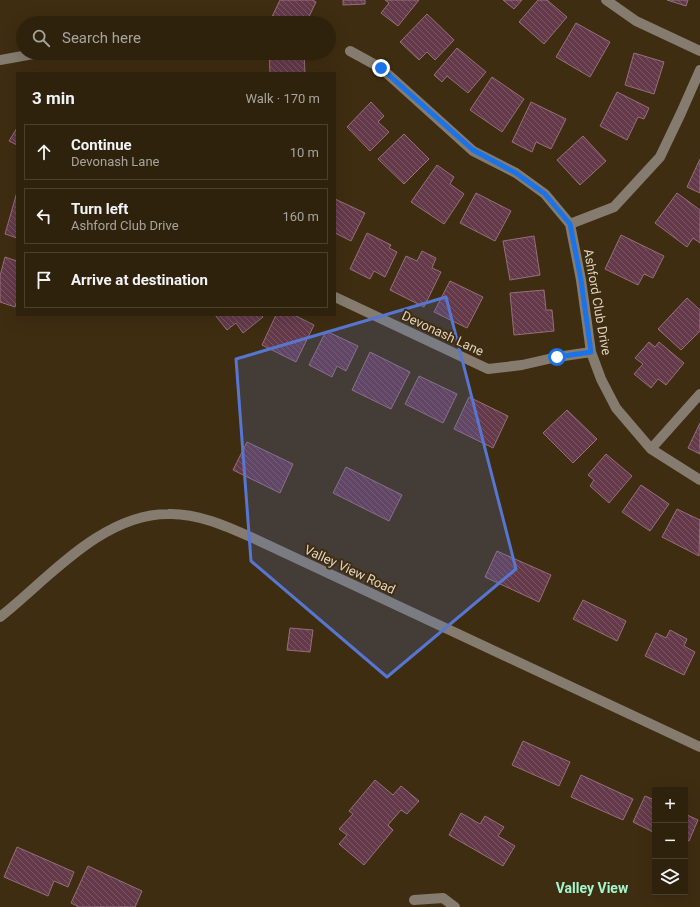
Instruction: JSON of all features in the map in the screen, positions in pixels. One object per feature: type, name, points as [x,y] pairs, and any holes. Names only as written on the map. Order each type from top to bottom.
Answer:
[{"type":"street","points":[[606,0],[636,21],[700,51]]},
{"type":"street","name":"Ashford Club Drive","points":[[350,51],[381,68],[473,150],[516,173],[545,194],[570,224],[581,280],[591,352],[601,379],[616,408],[651,449],[700,480]]},
{"type":"street","points":[[0,60],[16,57]]},
{"type":"street","points":[[570,224],[614,207],[660,157],[700,70]]},
{"type":"street","name":"Devonash Lane","points":[[336,297],[488,368],[522,365],[557,357],[591,352]]},
{"type":"street","points":[[651,449],[700,394]]},
{"type":"street","name":"Valley View Road","points":[[0,617],[75,554],[96,538],[118,525],[143,517],[168,514],[196,517],[223,525],[253,538],[700,747]]},
{"type":"street","points":[[414,900],[443,898],[455,907]]},
{"type":"highlighted area","points":[[446,297],[516,569],[387,677],[251,561],[236,359]]},
{"type":"building","points":[[280,0],[313,0],[316,2],[309,16],[272,16]]},
{"type":"building","points":[[343,0],[365,0],[365,4],[343,5]]},
{"type":"building","points":[[385,0],[419,0],[398,26],[381,13],[389,3]]},
{"type":"building","points":[[503,0],[522,0],[514,9]]},
{"type":"building","points":[[538,0],[547,0],[567,17],[544,44],[519,22]]},
{"type":"building","points":[[667,0],[688,0],[686,6]]},
{"type":"building","points":[[427,14],[454,40],[435,60],[427,52],[419,60],[400,42]]},
{"type":"building","points":[[576,23],[610,42],[590,77],[556,57]]},
{"type":"building","points":[[457,48],[486,72],[468,93],[447,76],[442,82],[434,75]]},
{"type":"building","points":[[634,53],[664,62],[654,94],[625,85]]},
{"type":"building","points":[[269,60],[304,60],[305,72],[270,72]]},
{"type":"building","points":[[492,77],[524,99],[502,132],[470,110]]},
{"type":"building","points":[[617,92],[649,108],[644,119],[638,117],[627,140],[600,126]]},
{"type":"building","points":[[371,102],[384,116],[378,122],[389,132],[370,151],[347,127]]},
{"type":"building","points":[[531,102],[566,119],[551,149],[536,142],[532,152],[512,142]]},
{"type":"building","points":[[16,130],[16,144],[9,141]]},
{"type":"building","points":[[404,134],[429,159],[404,184],[378,159]]},
{"type":"building","points":[[583,136],[606,161],[580,185],[557,160]]},
{"type":"building","points":[[700,159],[700,193],[687,187]]},
{"type":"building","points":[[437,165],[454,177],[450,184],[464,194],[444,224],[411,202]]},
{"type":"building","points":[[476,193],[511,211],[495,241],[460,223]]},
{"type":"building","points":[[677,193],[700,210],[700,243],[693,238],[687,247],[655,223]]},
{"type":"building","points":[[16,196],[16,238],[5,234]]},
{"type":"building","points":[[336,199],[365,213],[351,241],[336,234]]},
{"type":"building","points":[[367,233],[391,245],[389,248],[397,252],[385,277],[374,271],[370,279],[350,269]]},
{"type":"building","points":[[621,235],[664,256],[653,278],[644,274],[638,285],[605,269]]},
{"type":"building","points":[[534,236],[540,275],[510,280],[503,241]]},
{"type":"building","points":[[422,251],[436,258],[432,268],[441,272],[424,307],[390,290],[406,256],[417,261]]},
{"type":"building","points":[[5,257],[16,261],[15,307],[0,302],[0,276]]},
{"type":"building","points":[[450,281],[483,297],[467,328],[434,312]]},
{"type":"building","points":[[544,290],[546,310],[552,310],[554,331],[514,335],[510,293]]},
{"type":"building","points":[[687,298],[700,310],[700,331],[681,350],[658,329]]},
{"type":"building","points":[[216,316],[263,317],[243,333],[236,323],[227,330]]},
{"type":"building","points":[[276,316],[296,316],[314,325],[296,362],[262,345]]},
{"type":"building","points":[[326,331],[358,346],[346,371],[337,366],[332,377],[309,365]]},
{"type":"building","points":[[649,342],[655,347],[659,342],[684,363],[666,385],[658,379],[651,388],[634,374],[643,364],[635,358]]},
{"type":"building","points":[[370,352],[410,372],[391,409],[352,390]]},
{"type":"building","points":[[419,376],[457,394],[443,423],[405,404]]},
{"type":"building","points":[[469,397],[508,416],[493,448],[454,429]]},
{"type":"building","points":[[567,410],[597,439],[573,463],[543,433]]},
{"type":"building","points":[[700,423],[700,454],[688,448]]},
{"type":"building","points":[[247,442],[293,464],[280,493],[233,470]]},
{"type":"building","points":[[606,454],[632,476],[609,503],[590,486],[594,480],[588,475]]},
{"type":"building","points":[[346,467],[402,495],[389,521],[333,493]]},
{"type":"building","points":[[641,485],[669,504],[650,531],[622,512]]},
{"type":"building","points":[[677,509],[700,520],[699,556],[662,537]]},
{"type":"building","points":[[497,551],[551,575],[539,602],[485,577]]},
{"type":"building","points":[[583,600],[626,621],[617,641],[573,619]]},
{"type":"building","points":[[290,628],[313,630],[310,652],[287,650]]},
{"type":"building","points":[[670,630],[687,639],[684,646],[695,652],[684,675],[645,656],[656,633],[666,638]]},
{"type":"building","points":[[523,741],[570,762],[559,786],[512,765]]},
{"type":"building","points":[[581,775],[633,799],[623,820],[571,797]]},
{"type":"building","points":[[375,780],[393,795],[401,786],[419,801],[407,814],[401,810],[388,825],[393,830],[364,865],[339,844],[347,835],[339,829],[353,814],[349,811]]},
{"type":"building","points":[[645,796],[652,799],[652,832],[633,822]]},
{"type":"building","points":[[461,813],[480,824],[485,816],[504,827],[498,836],[515,846],[503,866],[449,835]]},
{"type":"building","points":[[688,815],[698,820],[688,840]]},
{"type":"building","points":[[17,847],[74,872],[68,887],[54,881],[48,896],[4,877]]},
{"type":"building","points":[[88,866],[142,891],[135,907],[79,907],[71,903]]},
{"type":"district","name":"Valley View","points":[[592,888]]},
{"type":"route","points":[[381,68],[473,150],[516,173],[545,194],[570,224],[581,280],[591,352],[557,357]]}]
